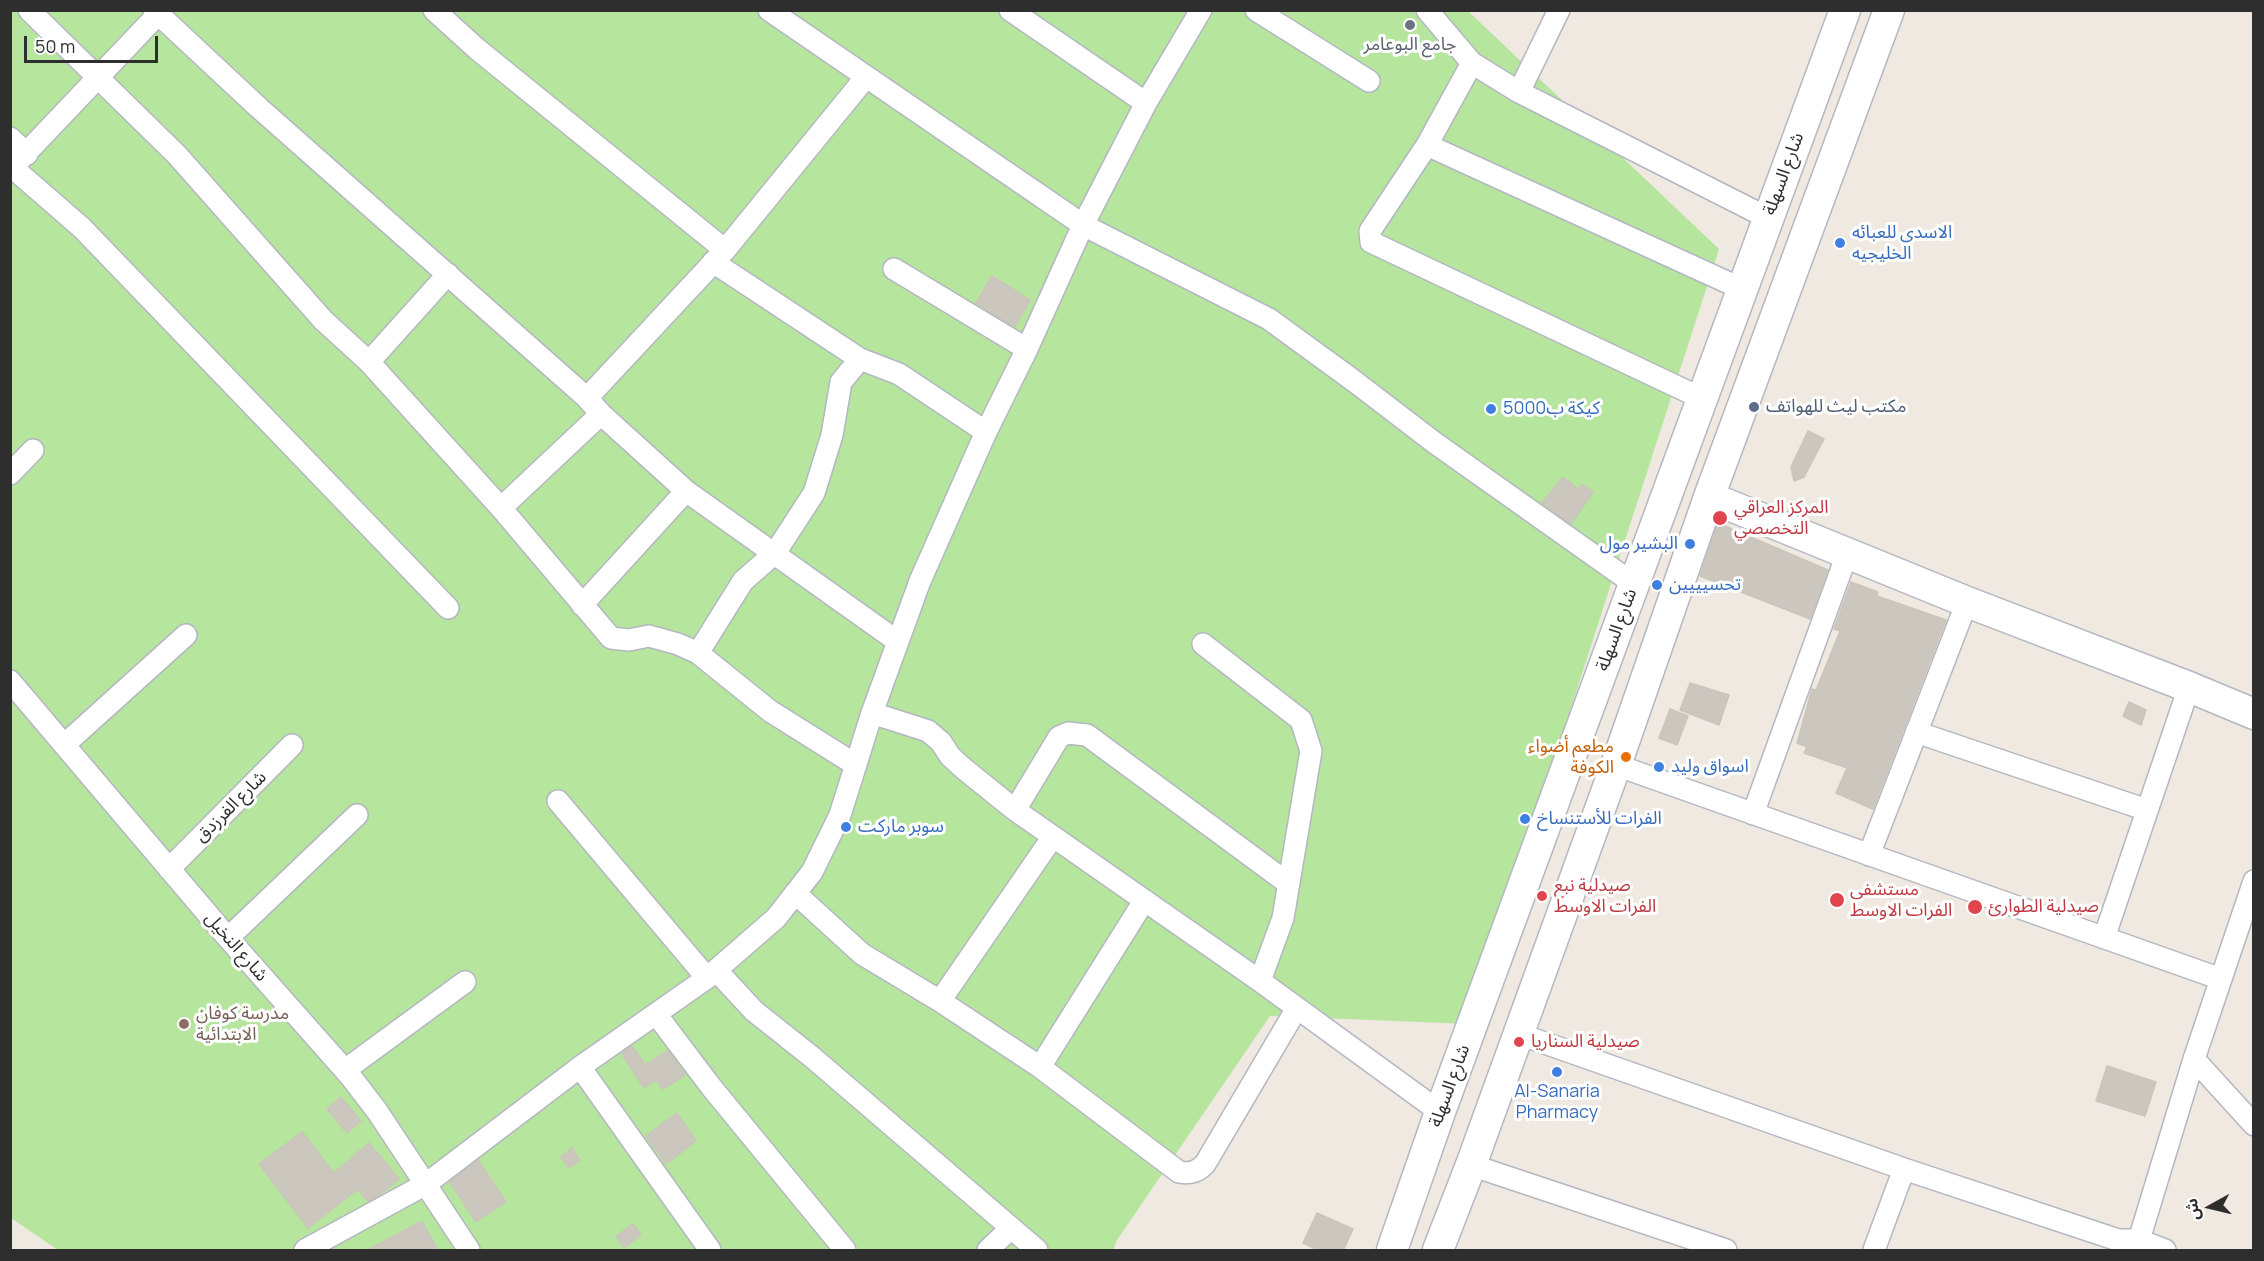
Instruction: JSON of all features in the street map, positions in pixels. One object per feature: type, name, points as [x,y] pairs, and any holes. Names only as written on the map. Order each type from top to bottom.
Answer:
[{"type":"main road","name":"شارع السهلة","points":[[1392,1251],[1440,1112],[1845,10]]},
{"type":"main road","points":[[1438,1251],[1616,765],[1708,497],[1889,10]]},
{"type":"main road","points":[[1708,497],[2253,714]]},
{"type":"street","points":[[28,10],[177,155],[323,320],[369,362],[501,508],[611,638],[629,640],[649,636],[678,644],[698,653],[770,711],[856,765]]},
{"type":"street","points":[[434,10],[719,256],[860,358],[899,374],[986,432]]},
{"type":"street","points":[[769,10],[1083,225],[1269,319],[1444,450],[1634,584]]},
{"type":"street","points":[[1010,10],[1146,103]]},
{"type":"street","points":[[305,1251],[426,1184],[580,1067],[711,974],[776,918],[812,872],[840,815],[872,713],[920,581],[986,432],[1027,349],[1083,225],[1146,103],[1201,10]]},
{"type":"street","points":[[1256,10],[1369,81]]},
{"type":"street","points":[[1427,10],[1472,63],[1520,92],[1768,218]]},
{"type":"street","points":[[1520,92],[1558,10]]},
{"type":"street","points":[[17,164],[158,12],[258,107],[448,274],[686,491],[897,641]]},
{"type":"street","points":[[1472,63],[1427,145],[1370,231],[1371,242],[1701,398]]},
{"type":"street","points":[[501,508],[594,406],[866,77]]},
{"type":"street","points":[[10,138],[17,164],[82,228],[448,608]]},
{"type":"street","points":[[1427,145],[1742,289]]},
{"type":"street","points":[[894,269],[1027,349]]},
{"type":"street","points":[[369,362],[448,274]]},
{"type":"street","points":[[698,653],[743,581],[775,553],[814,493],[832,435],[841,382],[860,358]]},
{"type":"street","points":[[10,474],[33,450]]},
{"type":"street","points":[[582,605],[686,491]]},
{"type":"street","points":[[1753,814],[1847,554]]},
{"type":"street","points":[[1869,855],[1967,602]]},
{"type":"street","points":[[64,745],[186,635]]},
{"type":"street","points":[[1203,644],[1301,720],[1311,751],[1283,918],[1260,981]]},
{"type":"street","name":"شارع النخيل","points":[[10,681],[228,938],[345,1070],[377,1111],[469,1251]]},
{"type":"street","points":[[2104,938],[2189,687]]},
{"type":"street","points":[[872,713],[928,731],[941,742],[950,756],[963,768],[1052,838],[1260,981],[1440,1112]]},
{"type":"street","points":[[1916,732],[2147,810]]},
{"type":"street","points":[[1015,810],[1059,737],[1068,733],[1087,735],[1289,884]]},
{"type":"street","name":"شارع الفرزدق","points":[[169,869],[292,745]]},
{"type":"street","points":[[1616,765],[2221,979]]},
{"type":"street","points":[[558,801],[711,974],[812,1057],[1037,1251]]},
{"type":"street","points":[[228,938],[357,815]]},
{"type":"street","points":[[940,1001],[1052,838]]},
{"type":"street","points":[[2139,1240],[2194,1059],[2253,881]]},
{"type":"street","points":[[795,893],[862,954],[940,1001],[1040,1068],[1156,1152],[1179,1172],[1199,1170],[1297,1008]]},
{"type":"street","points":[[1040,1068],[1143,901]]},
{"type":"street","points":[[345,1070],[465,982]]},
{"type":"street","points":[[656,1014],[712,1088],[845,1251]]},
{"type":"street","points":[[1518,1034],[1904,1169],[2118,1240],[2139,1240],[2164,1251]]},
{"type":"street","points":[[2194,1059],[2253,1125]]},
{"type":"street","points":[[580,1067],[710,1251]]},
{"type":"street","points":[[1471,1165],[1726,1251]]},
{"type":"street","points":[[1874,1251],[1904,1169]]},
{"type":"street","points":[[988,1251],[1011,1228]]},
{"type":"green space","points":[[11,11],[1468,11],[1719,249],[1469,1024],[1270,1016],[1117,1240],[1113,1250],[58,1250],[11,1218]]},
{"type":"building","points":[[992,276],[1030,300],[1015,327],[976,303]]},
{"type":"building","points":[[1808,431],[1824,439],[1804,477],[1794,481],[1791,467]]},
{"type":"building","points":[[1563,477],[1578,489],[1582,484],[1593,492],[1571,524],[1542,503]]},
{"type":"building","points":[[1718,523],[1828,570],[1810,619],[1700,576]]},
{"type":"building","points":[[1851,582],[1878,592],[1877,596],[1946,620],[1873,809],[1836,793],[1847,768],[1804,753],[1807,747],[1797,743],[1812,689],[1816,690],[1840,631],[1834,629]]},
{"type":"building","points":[[1690,683],[1729,695],[1719,725],[1680,710]]},
{"type":"building","points":[[2129,702],[2146,710],[2141,725],[2123,716]]},
{"type":"building","points":[[1670,709],[1688,716],[1677,745],[1659,738]]},
{"type":"building","points":[[632,1046],[645,1065],[668,1051],[685,1075],[663,1089],[656,1080],[644,1088],[622,1053]]},
{"type":"building","points":[[2107,1066],[2156,1082],[2145,1116],[2096,1101]]},
{"type":"building","points":[[341,1097],[361,1121],[347,1133],[327,1109]]},
{"type":"building","points":[[677,1113],[696,1141],[666,1164],[646,1136]]},
{"type":"building","points":[[302,1132],[334,1173],[369,1143],[399,1179],[368,1201],[358,1189],[308,1228],[259,1164]]},
{"type":"building","points":[[572,1148],[580,1160],[569,1168],[561,1157]]},
{"type":"building","points":[[478,1160],[506,1202],[476,1222],[450,1182]]},
{"type":"building","points":[[1317,1213],[1353,1229],[1343,1251],[1320,1251],[1303,1243]]},
{"type":"building","points":[[422,1221],[438,1251],[366,1251]]},
{"type":"building","points":[[633,1224],[641,1235],[624,1248],[616,1236]]},
{"type":"place","name":"جامع البوعامر","points":[[1410,25]]},
{"type":"place","name":"الاسدي للعبائه الخليجيه","points":[[1840,243]]},
{"type":"place","name":"مكتب ليث للهواتف","points":[[1754,407]]},
{"type":"place","name":"كيكة ب5000","points":[[1491,409]]},
{"type":"place","name":"المركز العراقي التخصصي","points":[[1720,518]]},
{"type":"place","name":"البشير مول","points":[[1690,544]]},
{"type":"place","name":"تحسيييين","points":[[1657,585]]},
{"type":"place","name":"مطعم أضواء الكوفة","points":[[1626,757]]},
{"type":"place","name":"اسواق وليد","points":[[1659,767]]},
{"type":"place","name":"الفرات للأستنساخ","points":[[1525,819]]},
{"type":"place","name":"سوبر ماركت","points":[[846,827]]},
{"type":"place","name":"صيدلية نبع الفرات الاوسط","points":[[1542,896]]},
{"type":"place","name":"مستشفى الفرات الاوسط","points":[[1837,900]]},
{"type":"place","name":"صيدلية الطوارئ","points":[[1975,907]]},
{"type":"place","name":"مدرسة كوفان الابتدائية","points":[[184,1024]]},
{"type":"place","name":"صيدلية السناريا","points":[[1519,1042]]},
{"type":"place","name":"Al-Sanaria Pharmacy","points":[[1557,1072]]}]
